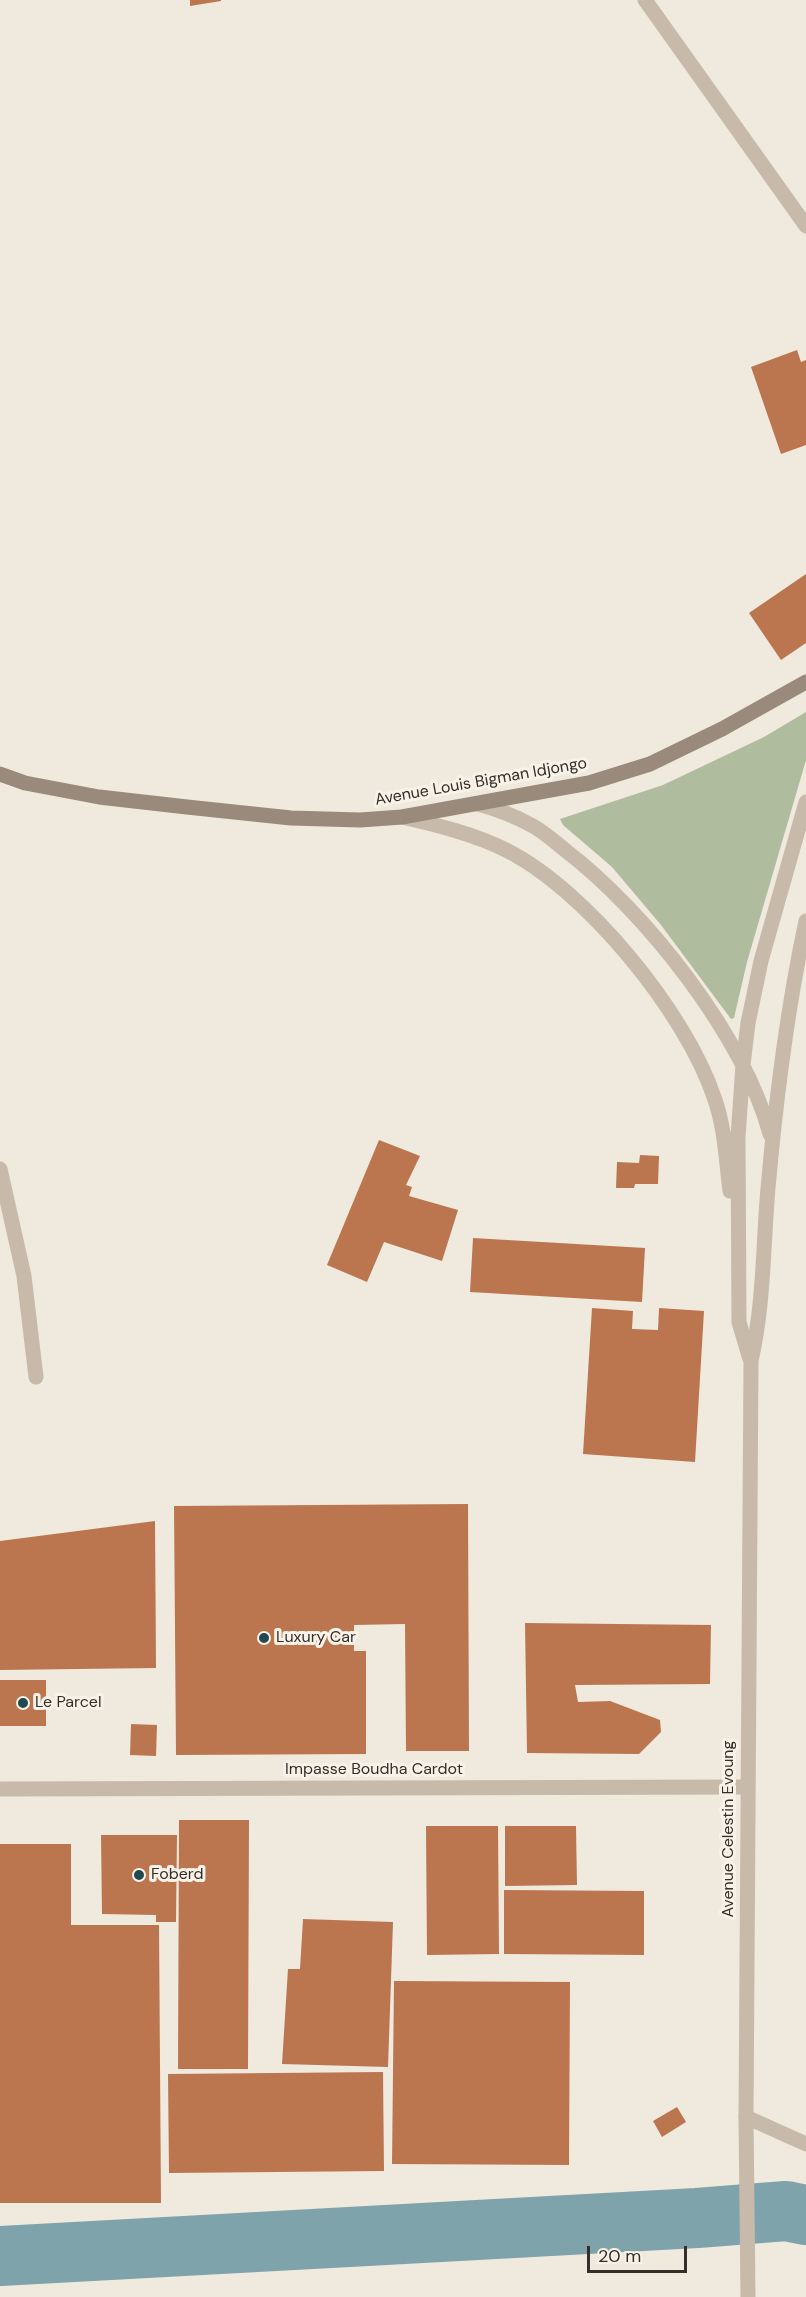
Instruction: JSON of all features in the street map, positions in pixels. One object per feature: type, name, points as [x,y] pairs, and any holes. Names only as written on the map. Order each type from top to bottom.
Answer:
[{"type":"main road","name":"Avenue Louis Bigman Idjongo","points":[[0,774],[25,783],[99,797],[187,807],[291,818],[360,820],[402,817],[589,783],[650,764],[723,729],[806,682]]},
{"type":"street","points":[[645,0],[806,226]]},
{"type":"street","points":[[751,1361],[739,1322],[738,1137],[743,1065],[761,961],[806,802]]},
{"type":"street","points":[[478,804],[498,809],[535,826],[585,865],[635,914],[714,1015],[756,1091],[772,1143]]},
{"type":"street","points":[[402,817],[440,825],[505,850],[539,870],[561,888],[627,956],[670,1008],[697,1054],[715,1098],[723,1131],[730,1194],[738,1217]]},
{"type":"street","points":[[751,1361],[760,1322],[772,1143],[794,976],[806,921]]},
{"type":"street","points":[[0,1169],[24,1276],[36,1377]]},
{"type":"street","name":"Avenue Celestin Evoung","points":[[748,2297],[747,1787],[751,1361]]},
{"type":"street","name":"Impasse Boudha Cardot","points":[[0,1789],[747,1787]]},
{"type":"street","points":[[746,2116],[806,2144]]},
{"type":"green space","points":[[806,712],[806,760],[747,962],[734,1018],[731,1019],[661,925],[612,867],[563,825],[560,819],[663,785],[764,737]]},
{"type":"building","points":[[190,0],[221,0],[221,1],[190,6]]},
{"type":"building","points":[[797,350],[801,362],[806,360],[806,445],[781,454],[751,367]]},
{"type":"building","points":[[806,574],[806,643],[781,660],[749,613]]},
{"type":"building","points":[[379,1140],[420,1156],[406,1185],[412,1187],[409,1196],[458,1210],[442,1261],[384,1242],[367,1282],[327,1265]]},
{"type":"building","points":[[640,1155],[659,1156],[658,1184],[635,1184],[634,1188],[616,1188],[617,1162],[639,1163]]},
{"type":"building","points":[[473,1238],[645,1248],[642,1302],[470,1292]]},
{"type":"building","points":[[592,1308],[633,1311],[632,1329],[658,1330],[659,1308],[704,1311],[695,1462],[583,1454]]},
{"type":"building","name":"Luxury Car","points":[[468,1504],[469,1751],[406,1751],[405,1624],[354,1625],[354,1651],[366,1651],[366,1754],[176,1755],[174,1506]]},
{"type":"building","points":[[155,1521],[156,1668],[0,1670],[0,1541]]},
{"type":"building","points":[[525,1623],[711,1625],[710,1684],[575,1685],[578,1702],[610,1701],[660,1720],[661,1732],[639,1754],[527,1753]]},
{"type":"building","name":"Le Parcel","points":[[0,1680],[46,1680],[46,1726],[0,1726]]},
{"type":"building","points":[[131,1724],[157,1725],[156,1756],[130,1755]]},
{"type":"building","points":[[179,1820],[249,1820],[248,2069],[178,2069]]},
{"type":"building","points":[[426,1826],[498,1826],[499,1954],[427,1955]]},
{"type":"building","points":[[505,1826],[576,1826],[577,1885],[505,1886]]},
{"type":"building","name":"Foberd","points":[[101,1835],[177,1835],[176,1922],[156,1922],[156,1915],[102,1914]]},
{"type":"building","points":[[0,1844],[71,1844],[71,1925],[159,1925],[161,2203],[0,2203]]},
{"type":"building","points":[[504,1890],[644,1891],[644,1955],[504,1954]]},
{"type":"building","points":[[303,1919],[393,1922],[388,2067],[282,2064],[288,1969],[300,1969]]},
{"type":"building","points":[[394,1981],[570,1982],[569,2165],[392,2164]]},
{"type":"building","points":[[383,2072],[384,2171],[169,2173],[168,2074]]},
{"type":"building","points":[[677,2107],[686,2122],[662,2137],[653,2121]]},
{"type":"waterway","points":[[0,2256],[697,2218],[786,2211],[806,2215]]},
{"type":"place","name":"Luxury Car","points":[[264,1638]]},
{"type":"place","name":"Le Parcel","points":[[23,1703]]},
{"type":"place","name":"Foberd","points":[[139,1875]]}]
